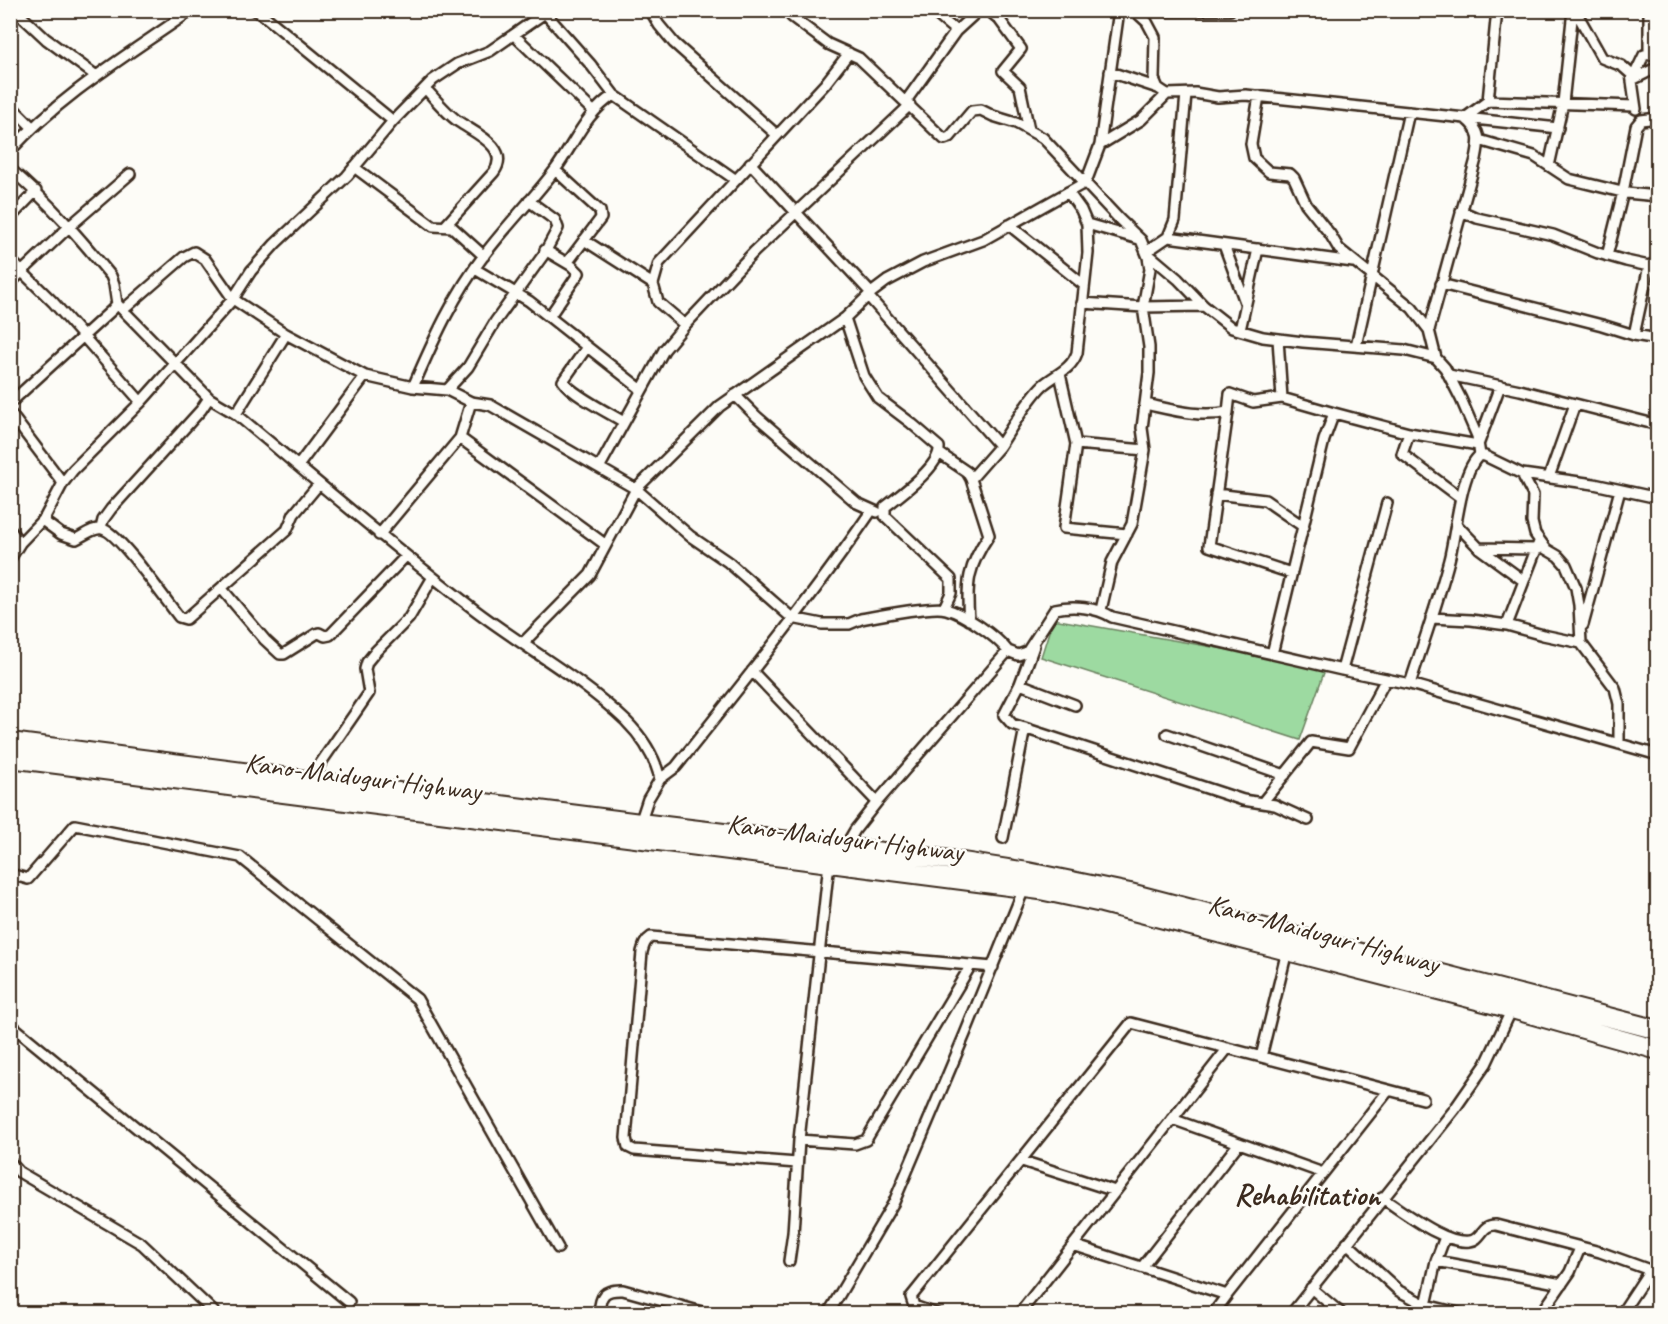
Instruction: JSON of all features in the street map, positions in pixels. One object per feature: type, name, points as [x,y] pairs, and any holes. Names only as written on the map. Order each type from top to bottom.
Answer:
[{"type":"highway","name":"Kano-Maiduguri Highway","points":[[10,742],[640,823],[950,860],[1102,903],[1512,1009],[1658,1050]]},
{"type":"highway","name":"Kano-Maiduguri Highway","points":[[10,758],[829,863],[1026,880],[1130,893],[1658,1030]]},
{"type":"street","points":[[15,10],[46,39],[95,75]]},
{"type":"street","points":[[10,151],[32,127],[95,75],[192,10]]},
{"type":"street","points":[[254,10],[262,14],[393,121]]},
{"type":"street","points":[[650,10],[674,43],[777,135]]},
{"type":"street","points":[[786,10],[828,44],[859,58],[944,139],[950,137],[972,111],[981,110],[1043,138],[1141,240],[1150,269],[1143,307],[1149,346],[1149,373],[1142,428],[1145,450],[1132,524],[1112,562],[1101,610]]},
{"type":"street","points":[[931,10],[956,31]]},
{"type":"street","points":[[600,466],[664,350],[754,252],[908,103],[956,31],[979,10]]},
{"type":"street","points":[[988,10],[999,19],[1022,49],[1003,71],[1020,87],[1029,130]]},
{"type":"street","points":[[523,643],[590,575],[636,489],[720,406],[846,318],[869,294],[887,281],[922,262],[983,240],[1086,182],[1100,145],[1119,10]]},
{"type":"street","points":[[1488,101],[1497,10]]},
{"type":"street","points":[[1574,10],[1602,58],[1628,70],[1632,81],[1635,106],[1641,120]]},
{"type":"street","points":[[1550,166],[1563,104],[1574,10]]},
{"type":"street","points":[[1632,81],[1642,57],[1653,54],[1649,10]]},
{"type":"street","points":[[1135,11],[1147,22],[1155,37],[1154,79],[1158,88]]},
{"type":"street","points":[[1135,11],[1230,11]]},
{"type":"street","points":[[10,559],[20,543],[42,520],[63,483],[175,364],[232,299],[251,271],[354,167],[425,88],[457,64],[490,51],[547,12],[614,96],[736,180]]},
{"type":"street","points":[[514,35],[593,111]]},
{"type":"street","points":[[685,325],[658,302],[653,284],[659,263],[825,84],[849,53]]},
{"type":"street","points":[[1632,81],[1658,67]]},
{"type":"street","points":[[1110,72],[1158,88],[1167,94],[1218,97],[1259,96],[1558,128]]},
{"type":"street","points":[[354,167],[427,223],[440,228],[446,225],[494,172],[499,163],[499,156],[487,140],[458,121],[425,88]]},
{"type":"street","points":[[1100,145],[1141,120],[1167,94]]},
{"type":"street","points":[[1146,252],[1168,237],[1175,220],[1186,94]]},
{"type":"street","points":[[413,387],[433,341],[483,256],[555,170],[593,111],[614,96]]},
{"type":"street","points":[[1259,96],[1251,144],[1254,158],[1269,172],[1290,174],[1311,212],[1330,234],[1339,249],[1412,308],[1429,330],[1436,358],[1449,375],[1471,421],[1480,455]]},
{"type":"street","points":[[1465,118],[1488,101],[1635,106]]},
{"type":"street","points":[[10,105],[32,127]]},
{"type":"street","points":[[1356,346],[1409,112]]},
{"type":"street","points":[[1429,330],[1476,159],[1479,140],[1474,126],[1465,118]]},
{"type":"street","points":[[1607,256],[1623,192],[1635,126],[1641,120],[1658,118]]},
{"type":"street","points":[[1479,140],[1534,156],[1569,179],[1623,192],[1658,196]]},
{"type":"street","points":[[750,163],[797,212],[869,294],[978,419],[999,447]]},
{"type":"street","points":[[10,169],[36,191],[70,226],[111,276],[120,307],[209,398],[236,414],[433,578],[599,698],[626,721],[639,736],[655,759],[660,778]]},
{"type":"street","points":[[555,170],[600,212],[601,218],[567,263]]},
{"type":"street","points":[[10,283],[70,226],[130,174]]},
{"type":"street","points":[[10,218],[36,191]]},
{"type":"street","points":[[971,479],[999,447],[1043,385],[1074,362],[1077,353],[1088,253],[1087,224],[1081,210],[1068,192]]},
{"type":"street","points":[[447,390],[468,367],[558,228],[555,220],[529,201]]},
{"type":"street","points":[[1461,211],[1477,218],[1553,235],[1607,256],[1653,264],[1634,335]]},
{"type":"street","points":[[1087,224],[1141,240]]},
{"type":"street","points":[[446,225],[452,227],[483,256]]},
{"type":"street","points":[[1009,225],[1084,285]]},
{"type":"street","points":[[1168,237],[1354,262]]},
{"type":"street","points":[[584,240],[653,284]]},
{"type":"street","points":[[1224,245],[1246,303]]},
{"type":"street","points":[[1240,330],[1258,249]]},
{"type":"street","points":[[545,250],[579,273],[549,317]]},
{"type":"street","points":[[10,403],[83,337],[184,257],[194,252],[205,259],[232,299],[286,334],[365,376],[413,387],[447,390],[471,402],[490,405],[600,466],[636,489],[690,536],[728,562],[792,618],[822,624],[849,624],[861,619],[944,608],[969,620],[1008,651],[1018,655],[1027,651],[1055,609],[1063,607],[1101,610],[1112,617],[1410,684],[1658,755]]},
{"type":"street","points":[[1146,252],[1178,279],[1204,306],[1232,328],[1278,339],[1404,350],[1436,358]]},
{"type":"street","points":[[10,260],[141,402]]},
{"type":"street","points":[[475,269],[529,301],[642,390]]},
{"type":"street","points":[[1441,284],[1634,335],[1658,339]]},
{"type":"street","points":[[1082,303],[1143,307],[1204,306]]},
{"type":"street","points":[[846,318],[864,376],[878,398],[939,447],[939,453],[917,480],[885,507],[885,516]]},
{"type":"street","points":[[236,414],[286,334]]},
{"type":"street","points":[[1278,339],[1282,398]]},
{"type":"street","points":[[587,347],[563,381],[584,398],[624,422]]},
{"type":"street","points":[[1060,374],[1076,444],[1064,528],[1127,534]]},
{"type":"street","points":[[1449,375],[1658,425]]},
{"type":"street","points":[[298,466],[365,376]]},
{"type":"street","points":[[1478,445],[1500,386]]},
{"type":"street","points":[[1291,573],[1209,546],[1230,394],[1253,402],[1282,398],[1409,433],[1478,445]]},
{"type":"street","points":[[735,395],[756,416],[857,503],[885,516],[951,579],[951,593],[944,608]]},
{"type":"street","points":[[101,528],[103,520],[111,509],[209,398]]},
{"type":"street","points":[[379,535],[460,438],[471,402]]},
{"type":"street","points":[[1145,404],[1196,415],[1228,412]]},
{"type":"street","points":[[1549,477],[1575,404]]},
{"type":"street","points":[[1272,654],[1324,440],[1334,413]]},
{"type":"street","points":[[12,418],[63,483]]},
{"type":"street","points":[[1409,433],[1402,454],[1461,498]]},
{"type":"street","points":[[460,438],[606,545]]},
{"type":"street","points":[[1076,444],[1145,450]]},
{"type":"street","points":[[939,453],[967,472],[989,535],[972,564],[967,596],[969,620]]},
{"type":"street","points":[[1410,684],[1449,559],[1461,498],[1473,460],[1480,455]]},
{"type":"street","points":[[1480,455],[1499,461],[1522,474],[1658,498]]},
{"type":"street","points":[[1507,625],[1524,580],[1540,547],[1532,522],[1533,495],[1522,474]]},
{"type":"street","points":[[42,520],[61,534],[76,539],[101,528],[106,530],[120,543],[182,619],[186,619],[222,589],[234,574],[287,530],[294,514],[319,484]]},
{"type":"street","points":[[1581,638],[1620,490]]},
{"type":"street","points":[[1216,494],[1265,500],[1304,527]]},
{"type":"street","points":[[1342,670],[1387,503]]},
{"type":"street","points":[[640,823],[648,799],[660,778],[676,767],[752,671],[841,555],[872,510]]},
{"type":"street","points":[[1456,524],[1479,548],[1524,580]]},
{"type":"street","points":[[10,530],[20,543]]},
{"type":"street","points":[[1479,548],[1540,547],[1558,556],[1566,565],[1576,588],[1581,638],[1614,688],[1619,704],[1619,744]]},
{"type":"street","points":[[222,589],[266,640],[280,654],[284,654],[316,633],[330,635],[406,556]]},
{"type":"street","points":[[309,780],[369,693],[365,669],[367,662],[409,618],[433,578]]},
{"type":"street","points":[[1431,618],[1507,625],[1543,635],[1581,638]]},
{"type":"street","points":[[1037,638],[1020,684],[1004,715],[1012,724],[1243,800],[1275,805],[1308,820]]},
{"type":"street","points":[[845,847],[877,802],[1008,651]]},
{"type":"street","points":[[752,671],[877,802]]},
{"type":"street","points":[[1262,803],[1311,742],[1349,748],[1386,679]]},
{"type":"street","points":[[1020,684],[1075,705]]},
{"type":"street","points":[[1003,838],[1025,728]]},
{"type":"street","points":[[1167,734],[1285,775]]},
{"type":"street","points":[[10,874],[28,879],[75,825],[240,857],[417,999],[558,1248]]},
{"type":"street","points":[[789,1261],[799,1140],[829,863]]},
{"type":"street","points":[[828,1314],[894,1202],[993,967],[1026,880]]},
{"type":"street","points":[[797,1163],[634,1150],[628,1146],[626,1138],[642,952],[644,944],[651,937],[993,967]]},
{"type":"street","points":[[1261,1057],[1287,951]]},
{"type":"street","points":[[799,1140],[855,1144],[866,1140],[971,965]]},
{"type":"street","points":[[1291,1314],[1454,1110],[1485,1064],[1512,1009]]},
{"type":"street","points":[[937,1314],[914,1306],[911,1297],[1131,1023],[1423,1099]]},
{"type":"street","points":[[10,1024],[349,1302]]},
{"type":"street","points":[[1019,1314],[1228,1048]]},
{"type":"street","points":[[1213,1314],[1388,1091]]},
{"type":"street","points":[[1172,1119],[1323,1173]]},
{"type":"street","points":[[1142,1267],[1239,1143]]},
{"type":"street","points":[[1022,1161],[1115,1191]]},
{"type":"street","points":[[10,1162],[19,1172],[142,1244],[216,1314]]},
{"type":"street","points":[[1382,1198],[1445,1237],[1470,1242],[1486,1226],[1496,1225],[1600,1252],[1654,1271],[1621,1314]]},
{"type":"street","points":[[1425,1309],[1436,1261],[1445,1237]]},
{"type":"street","points":[[1347,1243],[1399,1291],[1425,1309],[1462,1314]]},
{"type":"street","points":[[1073,1245],[1227,1295]]},
{"type":"street","points":[[1541,1314],[1570,1272],[1580,1248]]},
{"type":"street","points":[[1436,1261],[1562,1284]]},
{"type":"street","points":[[1311,1288],[1342,1314]]},
{"type":"street","points":[[599,1314],[600,1302],[604,1294],[612,1290],[623,1290],[709,1314]]},
{"type":"green space","points":[[1053,619],[1326,667],[1300,740],[1041,657]]},
{"type":"district","name":"Rehabilitation","points":[[1307,1195]]}]
